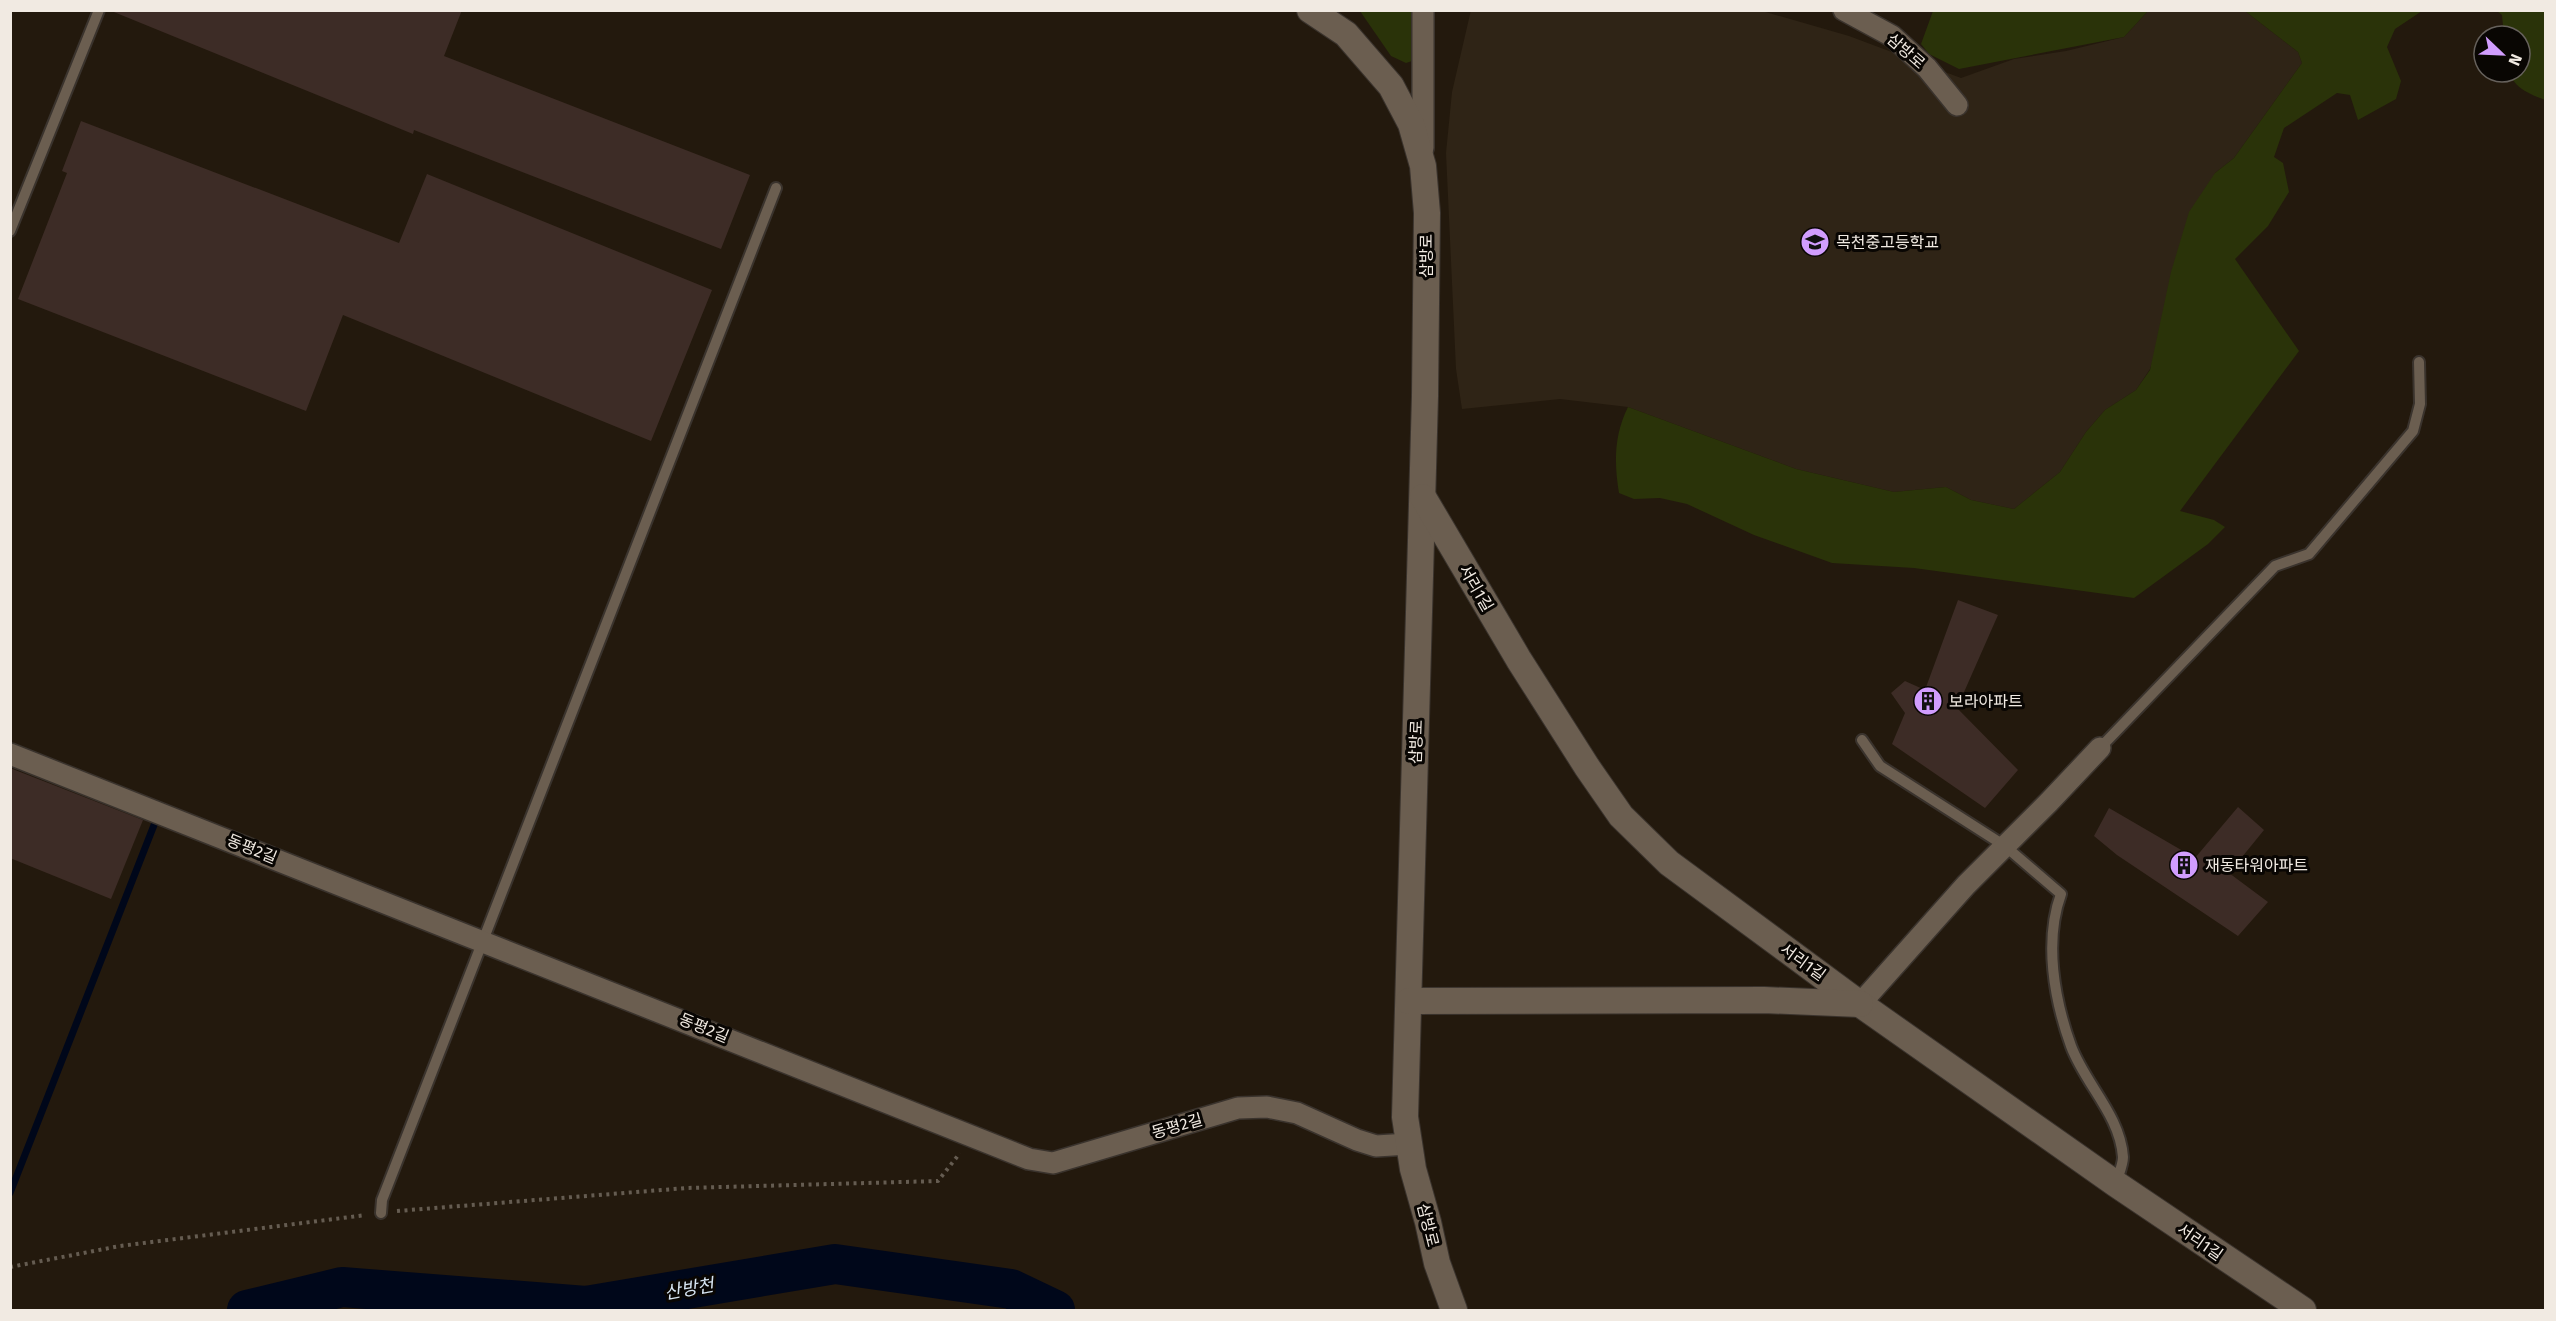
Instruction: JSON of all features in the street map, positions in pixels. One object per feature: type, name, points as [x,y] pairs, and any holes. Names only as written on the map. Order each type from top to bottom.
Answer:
[{"type":"street","name":"삼방로","points":[[1310,10],[1346,34],[1391,86],[1411,124],[1424,166]]},
{"type":"street","name":"삼방로","points":[[1423,10],[1424,166],[1427,225],[1423,496],[1406,1117],[1413,1169],[1437,1263],[1454,1311]]},
{"type":"street","name":"삼방로","points":[[1844,10],[1892,36],[1927,68],[1957,105]]},
{"type":"street","name":"서리1길","points":[[1423,496],[1519,660],[1622,816],[1669,863],[1860,1004],[2116,1184],[2303,1311]]},
{"type":"street","points":[[1409,1001],[1764,1000],[1860,1004],[1966,885],[2100,748]]},
{"type":"street","name":"동평2길","points":[[10,754],[974,1135],[1029,1159],[1053,1163],[1238,1108],[1267,1107],[1298,1113],[1357,1140],[1376,1146],[1409,1144]]},
{"type":"lane","points":[[10,231],[99,10]]},
{"type":"lane","points":[[381,1213],[382,1200],[777,188]]},
{"type":"lane","points":[[2100,748],[2275,566],[2309,554],[2413,431],[2420,404],[2419,362]]},
{"type":"lane","points":[[1862,740],[1880,766],[2005,846],[2061,894],[2054,915],[2055,988],[2071,1047],[2116,1126],[2123,1159],[2116,1184]]},
{"type":"path","points":[[10,1267],[120,1246],[381,1213],[687,1188],[938,1181],[974,1135]]},
{"type":"shaded area","name":"목천중고등학교","points":[[1471,10],[1762,11],[1849,36],[1961,78],[2014,59],[2066,51],[2124,37],[2148,11],[2245,11],[2298,52],[2302,63],[2234,158],[2215,173],[2150,369],[2136,390],[2105,410],[2086,432],[2060,472],[2014,509],[1971,500],[1946,487],[1894,492],[1796,469],[1628,407],[1560,399],[1462,409],[1456,369],[1446,153],[1452,92]]},
{"type":"green space","points":[[1933,10],[2148,11],[2124,37],[1959,69],[1929,54],[1921,44]]},
{"type":"green space","points":[[1360,11],[1414,11],[1415,60],[1406,63],[1391,56]]},
{"type":"green space","points":[[2245,11],[2422,11],[2395,29],[2387,47],[2401,81],[2396,99],[2358,120],[2350,95],[2337,93],[2284,128],[2274,157],[2283,163],[2289,192],[2268,226],[2235,259],[2299,351],[2180,511],[2214,520],[2225,527],[2208,544],[2134,598],[1914,568],[1832,563],[1754,535],[1687,504],[1660,498],[1634,499],[1619,493],[1616,449],[1620,428],[1628,407],[1796,469],[1894,492],[1946,487],[1971,500],[2014,509],[2060,472],[2086,432],[2105,410],[2136,390],[2150,370],[2171,272],[2189,212],[2215,173],[2234,158],[2302,63],[2298,52]]},
{"type":"green space","points":[[2497,11],[2545,11],[2545,100],[2516,84],[2532,84],[2532,24],[2503,24],[2502,15]]},
{"type":"building","points":[[109,10],[462,10],[444,56],[750,175],[721,249],[414,130],[413,134]]},
{"type":"building","points":[[81,121],[399,243],[427,174],[712,290],[651,441],[343,315],[306,411],[18,299],[67,173],[62,171]]},
{"type":"building","name":"보라아파트","points":[[1958,600],[1998,615],[1957,708],[2018,770],[1985,808],[1892,744],[1905,713],[1891,693],[1905,681],[1925,690]]},
{"type":"building","points":[[10,768],[143,820],[111,899],[10,858]]},
{"type":"building","name":"재동타워아파트","points":[[2238,807],[2264,830],[2229,873],[2268,902],[2238,936],[2117,855],[2094,836],[2109,808],[2195,858]]},
{"type":"waterway","points":[[10,1193],[156,820]]},
{"type":"waterway","name":"산방천","points":[[247,1310],[342,1287],[586,1306],[835,1264],[1011,1289],[1055,1310]]},
{"type":"place","name":"목천중고등학교","points":[[1815,242]]},
{"type":"place","name":"보라아파트","points":[[1928,701]]},
{"type":"place","name":"재동타워아파트","points":[[2184,865]]}]
